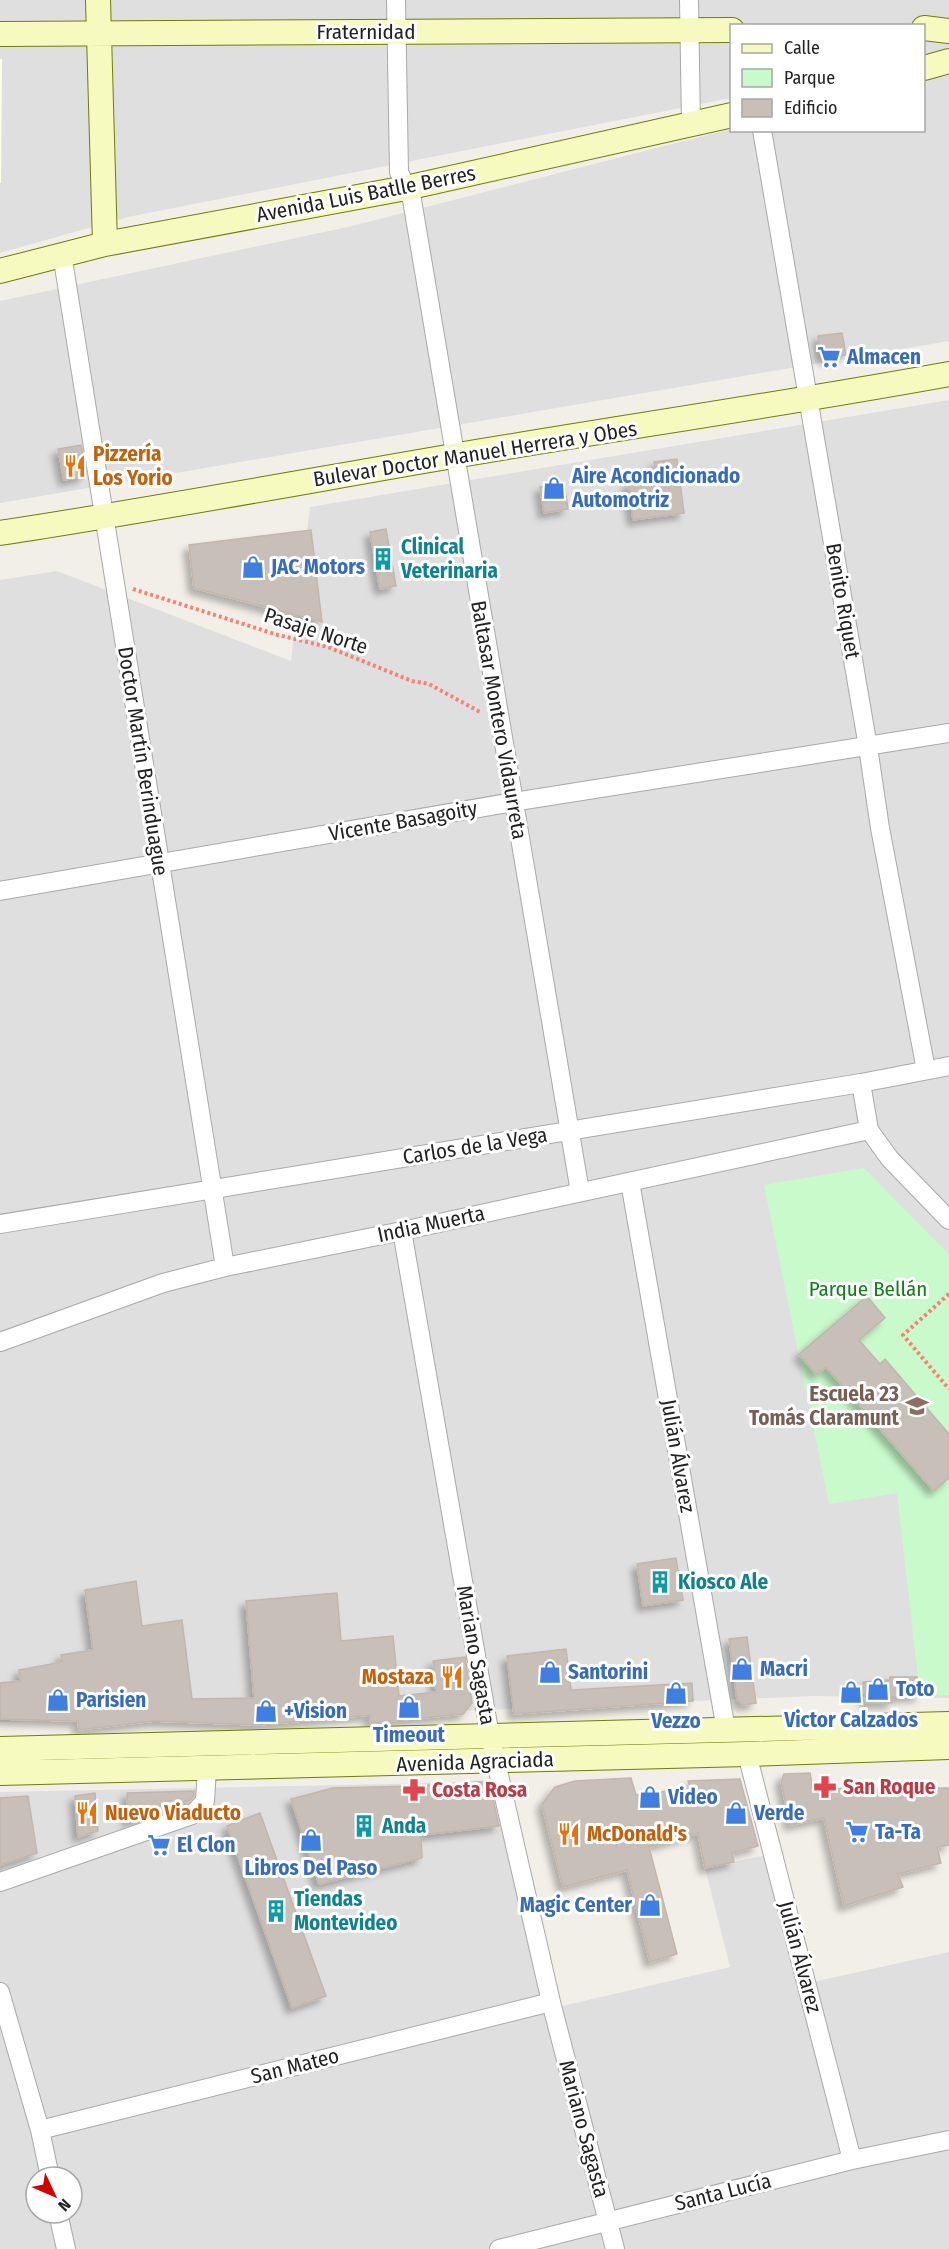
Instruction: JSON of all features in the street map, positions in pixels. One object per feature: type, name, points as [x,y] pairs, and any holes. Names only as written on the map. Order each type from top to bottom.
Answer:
[{"type":"street","points":[[98,0],[105,244]]},
{"type":"street","name":"Baltasar Montero Vidaurreta","points":[[396,0],[399,172],[412,200],[580,1192]]},
{"type":"street","points":[[689,0],[691,125]]},
{"type":"street","points":[[925,28],[949,31]]},
{"type":"street","name":"Fraternidad","points":[[0,34],[730,30]]},
{"type":"street","points":[[925,68],[949,61]]},
{"type":"street","name":"Avenida Luis Batlle Berres","points":[[0,270],[105,244],[406,188],[730,115]]},
{"type":"street","name":"Benito Riquet","points":[[762,132],[880,828],[926,1070]]},
{"type":"street","name":"Doctor Martín Berinduague","points":[[62,254],[225,1267]]},
{"type":"street","name":"Bulevar Doctor Manuel Herrera y Obes","points":[[0,533],[949,374]]},
{"type":"street","name":"Vicente Basagoity","points":[[0,891],[513,802],[949,733]]},
{"type":"street","name":"Carlos de la Vega","points":[[0,1224],[861,1083],[949,1066]]},
{"type":"street","points":[[861,1083],[869,1130],[890,1159],[949,1220]]},
{"type":"street","name":"India Muerta","points":[[0,1342],[164,1283],[225,1267],[869,1130]]},
{"type":"street","name":"Julián Álvarez","points":[[630,1182],[726,1730]]},
{"type":"street","name":"Mariano Sagasta","points":[[402,1231],[490,1736],[551,2002],[615,2249]]},
{"type":"street","name":"Avenida Agraciada","points":[[0,1749],[949,1724]]},
{"type":"street","name":"Avenida Agraciada","points":[[0,1773],[949,1747]]},
{"type":"street","name":"Julián Álvarez","points":[[747,1754],[852,2160]]},
{"type":"street","points":[[0,1882],[192,1815],[205,1801],[207,1769]]},
{"type":"street","points":[[0,1992],[40,2130],[47,2165]]},
{"type":"street","name":"San Mateo","points":[[40,2130],[551,2002]]},
{"type":"street","name":"Santa Lucía","points":[[499,2249],[852,2160],[949,2140]]},
{"type":"street","points":[[61,2225],[66,2249]]},
{"type":"path","name":"Pasaje Norte","points":[[115,583],[278,635],[328,647],[412,681],[429,684],[455,696],[500,725]]},
{"type":"path","points":[[949,1294],[903,1335],[949,1389]]},
{"type":"shaded area","points":[[0,0],[949,0],[949,49],[925,56],[925,24],[730,24],[730,98],[128,217],[0,253]]},
{"type":"shaded area","points":[[0,59],[2,59],[1,183],[0,183]]},
{"type":"shaded area","points":[[949,74],[949,341],[0,503],[0,301],[352,226],[730,129],[730,132],[925,132],[925,80]]},
{"type":"shaded area","points":[[949,400],[949,1698],[813,1696],[483,1710],[0,1722],[0,580],[57,571],[291,661],[310,507]]},
{"type":"shaded area","points":[[490,1782],[545,2010],[730,1967],[705,1868],[766,1855],[799,1985],[949,1952],[949,2249],[0,2249],[0,1792]]},
{"type":"green space","name":"Parque Bellán","points":[[864,1168],[949,1254],[949,1695],[920,1696],[897,1493],[829,1504],[764,1185]]},
{"type":"building","points":[[842,333],[846,355],[826,359],[821,355],[818,336]]},
{"type":"building","points":[[81,445],[86,471],[82,477],[64,480],[58,449]]},
{"type":"building","points":[[677,459],[684,513],[633,520],[628,483],[657,479],[654,462]]},
{"type":"building","points":[[564,482],[568,509],[544,513],[540,487]]},
{"type":"building","name":"Clinical Veterinaria","points":[[386,529],[396,586],[380,589],[370,532]]},
{"type":"building","name":"JAC Motors","points":[[311,530],[322,622],[194,588],[189,545]]},
{"type":"building","points":[[867,1296],[885,1318],[859,1340],[880,1364],[885,1359],[949,1434],[949,1478],[934,1491],[826,1367],[817,1375],[799,1354]]},
{"type":"building","name":"Kiosco Ale","points":[[676,1558],[683,1600],[643,1606],[637,1564]]},
{"type":"building","points":[[136,1581],[142,1626],[182,1620],[192,1699],[254,1698],[246,1601],[337,1593],[341,1641],[393,1636],[399,1696],[436,1692],[433,1661],[465,1657],[472,1703],[463,1714],[370,1723],[370,1715],[258,1725],[154,1721],[79,1730],[78,1721],[0,1719],[0,1683],[20,1681],[19,1670],[62,1662],[61,1655],[93,1650],[85,1590]]},
{"type":"building","name":"Macri","points":[[747,1637],[756,1703],[743,1705],[737,1699],[729,1639]]},
{"type":"building","points":[[566,1649],[571,1690],[692,1683],[693,1701],[514,1714],[507,1656]]},
{"type":"building","points":[[890,1677],[917,1677],[920,1696],[892,1697],[892,1703],[866,1703],[863,1682],[890,1680]]},
{"type":"building","points":[[810,1773],[813,1789],[949,1788],[949,1845],[937,1847],[941,1863],[898,1874],[903,1887],[844,1906],[824,1818],[790,1825],[781,1781],[784,1774]]},
{"type":"building","points":[[631,1778],[636,1795],[690,1788],[688,1781],[740,1779],[758,1846],[732,1853],[734,1862],[705,1868],[698,1833],[649,1847],[677,1954],[650,1962],[627,1870],[563,1887],[542,1804],[555,1787],[575,1781]]},
{"type":"building","points":[[489,1781],[499,1826],[421,1835],[422,1858],[319,1884],[291,1799],[333,1788]]},
{"type":"building","points":[[194,1791],[194,1796],[190,1800],[128,1822],[127,1793]]},
{"type":"building","name":"Nuevo Viaducto","points":[[95,1793],[98,1831],[78,1837],[75,1796]]},
{"type":"building","points":[[28,1796],[37,1853],[0,1865],[0,1798]]},
{"type":"building","name":"Tiendas Montevideo","points":[[260,1813],[326,1996],[292,2008],[227,1826]]},
{"type":"place","name":"Almacen","points":[[829,357]]},
{"type":"place","name":"Pizzería Los Yorio","points":[[75,466]]},
{"type":"place","name":"Aire Acondicionado Automotriz","points":[[554,488]]},
{"type":"place","name":"Clinical Veterinaria","points":[[383,559]]},
{"type":"place","name":"JAC Motors","points":[[253,567]]},
{"type":"place","name":"Escuela 23 Tomás Claramunt","points":[[917,1406]]},
{"type":"place","name":"Kiosco Ale","points":[[660,1582]]},
{"type":"place","name":"Macri","points":[[742,1669]]},
{"type":"place","name":"Santorini","points":[[550,1672]]},
{"type":"place","name":"Mostaza","points":[[452,1677]]},
{"type":"place","name":"Toto","points":[[878,1689]]},
{"type":"place","name":"Victor Calzados","points":[[851,1692]]},
{"type":"place","name":"Vezzo","points":[[676,1693]]},
{"type":"place","name":"Parisien","points":[[58,1700]]},
{"type":"place","name":"Timeout","points":[[409,1707]]},
{"type":"place","name":"+Vision","points":[[266,1711]]},
{"type":"place","name":"San Roque","points":[[825,1787]]},
{"type":"place","name":"Costa Rosa","points":[[414,1790]]},
{"type":"place","name":"Video","points":[[650,1797]]},
{"type":"place","name":"Nuevo Viaducto","points":[[87,1813]]},
{"type":"place","name":"Verde","points":[[736,1813]]},
{"type":"place","name":"Anda","points":[[364,1826]]},
{"type":"place","name":"Ta-Ta","points":[[857,1832]]},
{"type":"place","name":"McDonald's","points":[[569,1834]]},
{"type":"place","name":"Libros Del Paso","points":[[311,1840]]},
{"type":"place","name":"El Clon","points":[[159,1845]]},
{"type":"place","name":"Magic Center","points":[[650,1905]]},
{"type":"place","name":"Tiendas Montevideo","points":[[276,1911]]}]
